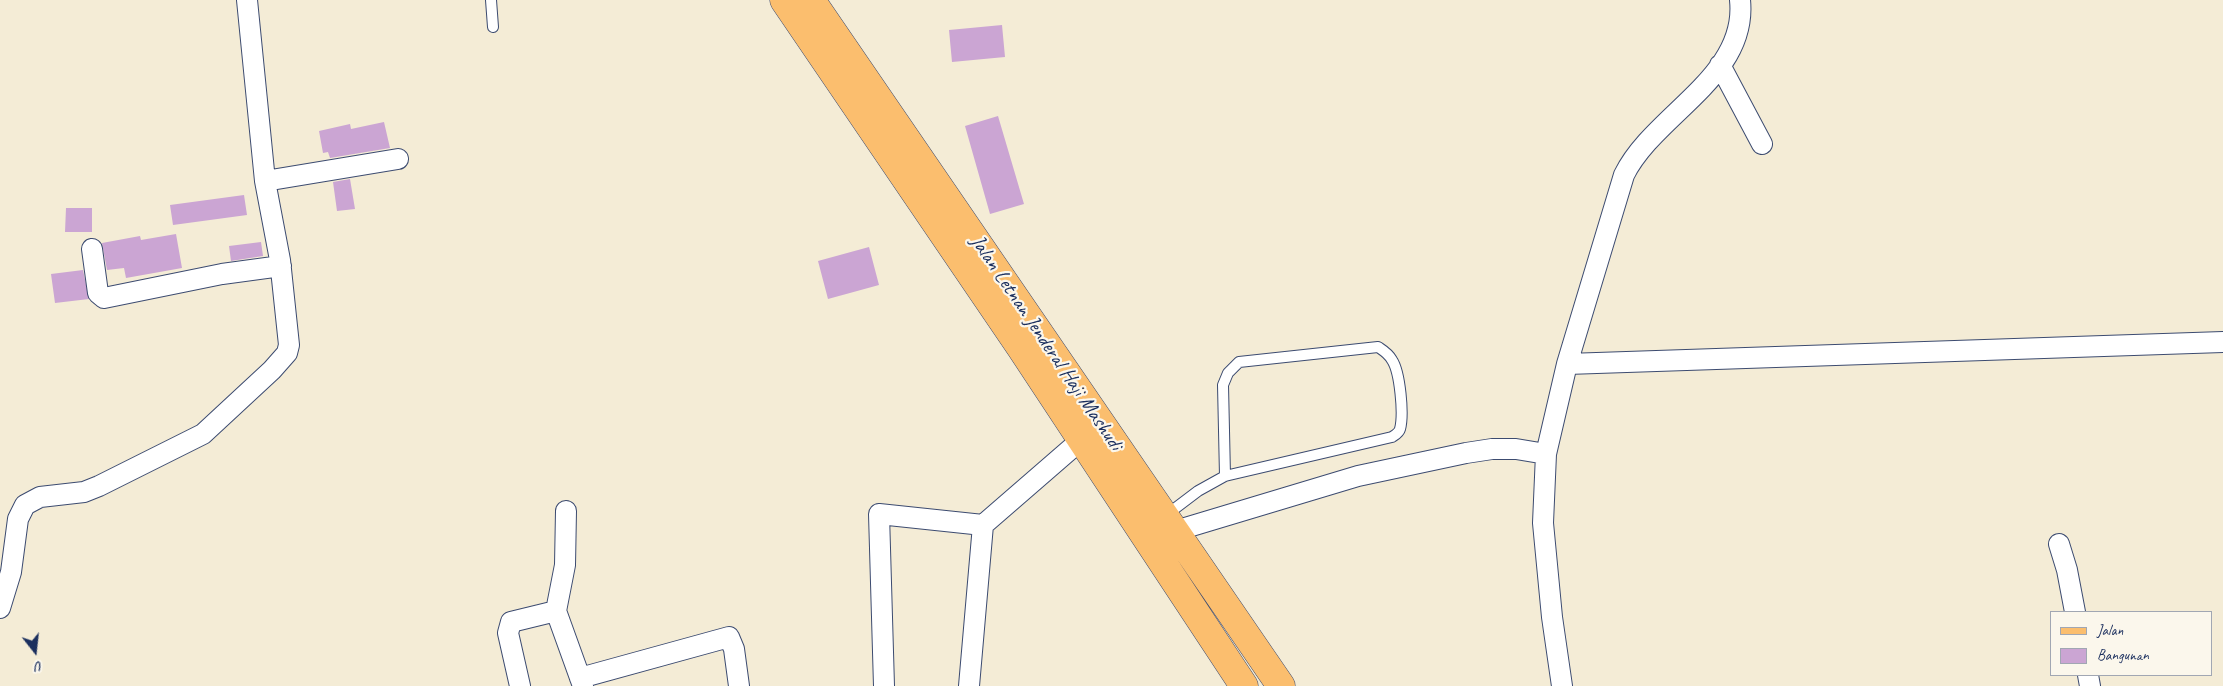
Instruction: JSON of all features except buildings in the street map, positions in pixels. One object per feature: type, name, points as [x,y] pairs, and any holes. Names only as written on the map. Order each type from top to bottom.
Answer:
[{"type":"main road","name":"Jalan Letnan Jenderal Haji Mashudi","points":[[784,0],[1081,440],[1157,525],[1281,686]]},
{"type":"main road","name":"Jalan Letnan Jenderal Haji Mashudi","points":[[811,0],[1157,525],[1244,686]]},
{"type":"street","points":[[0,608],[11,572],[18,519],[25,505],[40,497],[84,492],[203,434],[282,359],[289,345],[281,266],[265,182],[256,70],[247,0]]},
{"type":"street","points":[[1562,686],[1552,617],[1544,523],[1546,454],[1567,364],[1624,175],[1632,160],[1684,106],[1734,46],[1742,16],[1740,0]]},
{"type":"street","points":[[1720,65],[1762,144]]},
{"type":"street","points":[[265,182],[398,159]]},
{"type":"street","points":[[92,249],[98,293],[104,298],[222,274],[281,266]]},
{"type":"street","points":[[1567,364],[2223,342]]},
{"type":"street","points":[[969,686],[983,525],[1081,440]]},
{"type":"street","points":[[1157,525],[1466,452],[1516,449],[1546,454]]},
{"type":"street","points":[[566,511],[565,566],[556,611],[581,682],[729,637],[734,649],[739,686]]},
{"type":"street","points":[[884,686],[879,514],[983,525]]},
{"type":"street","points":[[2059,544],[2067,570],[2075,611]]},
{"type":"street","points":[[520,686],[508,632],[511,622],[556,611]]},
{"type":"lane","points":[[491,0],[493,27]]},
{"type":"lane","points":[[1157,525],[1198,491],[1225,476],[1392,438],[1400,431],[1402,418],[1399,380],[1394,361],[1387,352],[1378,347],[1239,362],[1228,373],[1223,385],[1225,476]]}]
